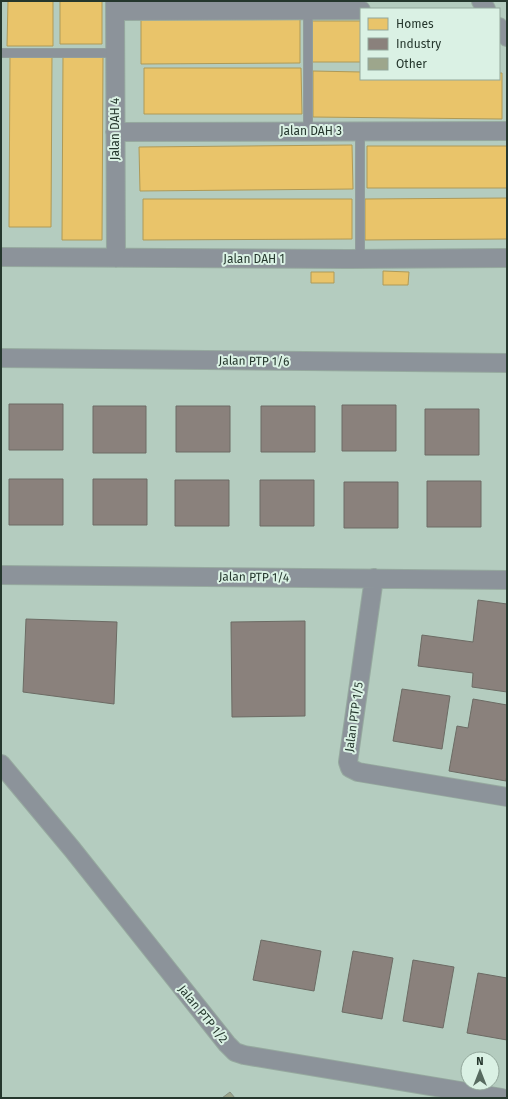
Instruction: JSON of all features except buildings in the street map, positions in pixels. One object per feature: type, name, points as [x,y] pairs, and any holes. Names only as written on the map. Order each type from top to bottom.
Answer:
[{"type":"street","points":[[115,6],[308,11],[360,10]]},
{"type":"street","name":"Jalan DAH 4","points":[[115,6],[116,258]]},
{"type":"street","points":[[500,28],[507,37]]},
{"type":"street","name":"Jalan DAH 3","points":[[115,132],[507,131]]},
{"type":"street","name":"Jalan DAH 1","points":[[1,257],[360,259],[507,258]]},
{"type":"street","name":"Jalan PTP 1/6","points":[[1,358],[507,363]]},
{"type":"street","name":"Jalan PTP 1/4","points":[[1,575],[507,580]]},
{"type":"street","name":"Jalan PTP 1/5","points":[[374,578],[348,762],[350,768],[358,772],[507,797]]},
{"type":"street","name":"Jalan PTP 1/2","points":[[1,764],[72,849],[227,1044],[235,1052],[244,1055],[502,1098]]},
{"type":"lane","points":[[308,11],[308,131]]},
{"type":"lane","points":[[1,53],[115,53]]},
{"type":"lane","points":[[360,131],[360,259]]}]
